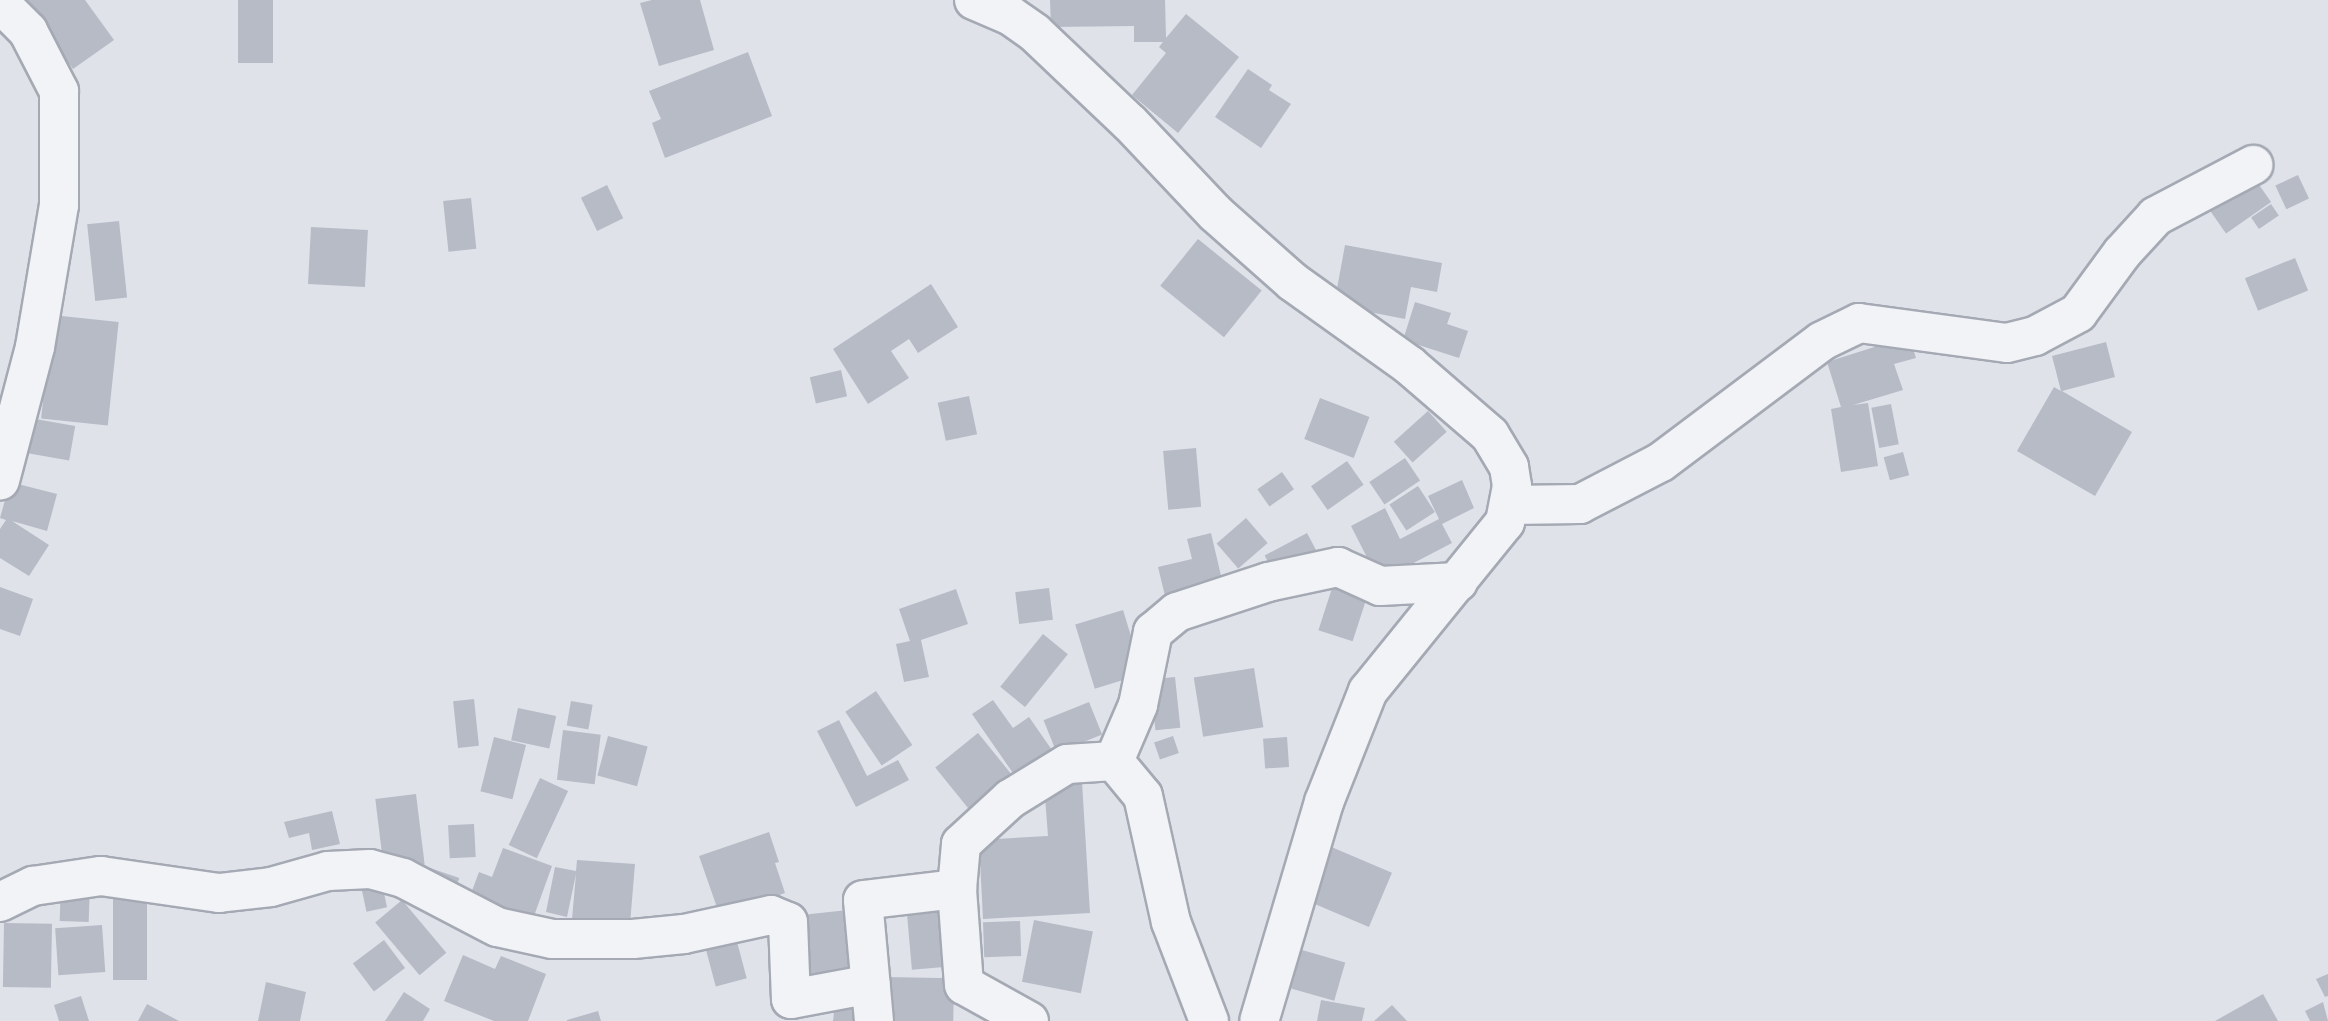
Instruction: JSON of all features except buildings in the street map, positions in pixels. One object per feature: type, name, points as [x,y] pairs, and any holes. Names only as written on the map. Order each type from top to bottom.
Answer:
[{"type":"street","points":[[974,0],[1011,16],[1035,33],[1130,123],[1215,213],[1293,282],[1409,365],[1490,435],[1509,467],[1510,505],[1505,522],[1495,538],[1368,691],[1324,802],[1259,1021]]},
{"type":"street","points":[[0,4],[28,31],[59,91],[59,205],[35,346],[0,480]]},
{"type":"street","points":[[1510,505],[1580,504],[1638,474],[1661,462],[1822,341],[1859,323],[2007,343],[2035,336],[2078,313],[2122,253],[2156,216],[2253,165]]},
{"type":"street","points":[[1114,761],[1138,705],[1153,632],[1177,612],[1268,582],[1338,567],[1380,586],[1458,582]]},
{"type":"street","points":[[1029,1021],[964,985],[957,889],[961,844],[1010,799],[1067,764],[1114,761]]},
{"type":"street","points":[[1114,761],[1143,796],[1171,922],[1209,1021]]},
{"type":"street","points":[[0,902],[33,886],[101,876],[219,893],[271,887],[328,870],[370,869],[402,878],[497,927],[552,939],[633,939],[684,934],[771,915],[788,922],[791,999],[872,1002],[863,900],[957,889]]}]
